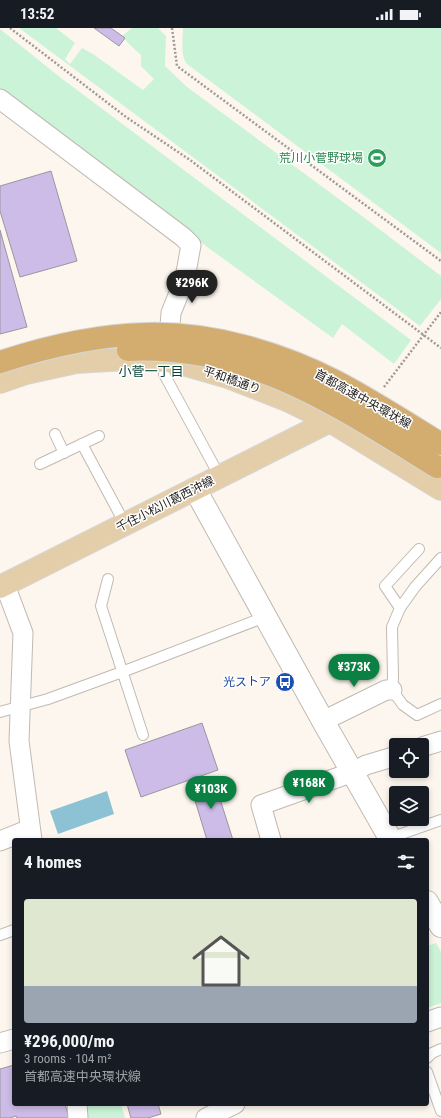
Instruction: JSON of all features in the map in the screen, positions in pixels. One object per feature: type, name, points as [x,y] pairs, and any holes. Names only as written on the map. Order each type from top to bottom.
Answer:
[{"type":"highway","name":"首都高速中央環状線","points":[[0,362],[48,348],[120,335],[167,335],[213,340],[262,352],[292,362],[336,381],[372,401],[441,444]]},
{"type":"highway","name":"首都高速中央環状線","points":[[0,375],[49,361],[119,350],[147,349],[180,351],[232,361],[257,369],[324,399],[439,463]]},
{"type":"main road","name":"平和橋通り","points":[[0,355],[66,340],[101,334],[167,359],[197,379],[228,377],[287,400],[330,422],[441,489]]},
{"type":"main road","name":"平和橋通り","points":[[0,382],[26,373],[76,362],[126,359],[167,359],[260,365],[348,402],[439,463]]},
{"type":"main road","points":[[0,397],[30,387],[167,359]]},
{"type":"main road","name":"千住小松川葛西沖線","points":[[2,586],[330,422]]},
{"type":"street","points":[[0,99],[183,237],[191,245],[185,278],[171,313],[167,359]]},
{"type":"street","points":[[194,489],[323,721],[390,838]]},
{"type":"street","points":[[2,586],[23,633],[19,741],[31,835],[16,838]]},
{"type":"street","points":[[323,721],[386,690],[392,690]]},
{"type":"street","points":[[429,745],[441,741]]},
{"type":"street","points":[[270,838],[261,805],[353,772],[366,765],[389,758]]},
{"type":"street","points":[[0,841],[12,839]]},
{"type":"street","points":[[429,905],[441,926]]},
{"type":"street","points":[[429,1021],[441,1017]]},
{"type":"street","points":[[0,1043],[12,1040]]},
{"type":"street","points":[[77,1106],[78,1118]]},
{"type":"street","points":[[206,1118],[231,1106]]},
{"type":"lane","points":[[167,359],[220,477]]},
{"type":"lane","points":[[55,434],[64,453]]},
{"type":"lane","points":[[40,464],[99,436]]},
{"type":"lane","points":[[82,444],[125,524]]},
{"type":"lane","points":[[400,608],[385,586],[419,549]]},
{"type":"lane","points":[[441,558],[415,587],[400,608],[392,627],[392,690],[403,705],[417,715],[441,704]]},
{"type":"lane","points":[[108,579],[101,606],[143,735]]},
{"type":"lane","points":[[0,712],[21,705],[48,699],[266,617]]},
{"type":"lane","points":[[394,838],[441,820]]},
{"type":"lane","points":[[0,935],[12,931]]},
{"type":"lane","points":[[429,1056],[432,1052],[441,1049]]},
{"type":"lane","points":[[429,1078],[441,1111]]},
{"type":"path","points":[[10,28],[126,117],[190,160],[441,348]]},
{"type":"path","points":[[172,28],[177,66],[441,261]]},
{"type":"path","points":[[382,389],[441,312]]},
{"type":"green space","points":[[19,28],[56,28],[75,43],[65,59],[70,64],[82,48],[93,54],[143,90],[154,79],[141,66],[141,55],[122,36],[132,28],[158,28],[166,36],[165,66],[187,87],[441,276],[441,299],[420,326]]},
{"type":"green space","name":"荒川小菅野球場","points":[[183,28],[441,28],[441,253],[187,64],[183,56]]},
{"type":"green space","points":[[0,29],[61,78],[411,340],[394,364],[342,324],[333,338],[214,252],[0,90]]},
{"type":"green space","points":[[436,943],[441,952],[441,1003],[429,1007],[429,945]]},
{"type":"green space","points":[[81,1106],[122,1106],[125,1118],[83,1118]]},
{"type":"water","points":[[107,791],[114,814],[58,834],[50,811]]},
{"type":"building","points":[[94,28],[111,28],[125,38],[119,46]]},
{"type":"building","points":[[51,171],[77,261],[20,277],[0,211],[0,186]]},
{"type":"building","points":[[0,230],[27,327],[0,334]]},
{"type":"building","points":[[202,723],[218,770],[141,797],[125,750]]},
{"type":"building","points":[[213,777],[232,838],[206,838],[190,784]]},
{"type":"building","points":[[12,1066],[12,1106],[66,1106],[69,1118],[17,1118],[16,1116],[10,1118],[0,1118],[0,1069]]},
{"type":"building","points":[[128,1106],[159,1106],[161,1114],[148,1118],[131,1118]]},
{"type":"place","name":"荒川小菅野球場","points":[[377,158]]},
{"type":"place","name":"光ストア","points":[[285,682]]},
{"type":"district","name":"小菅一丁目","points":[[151,371]]}]
